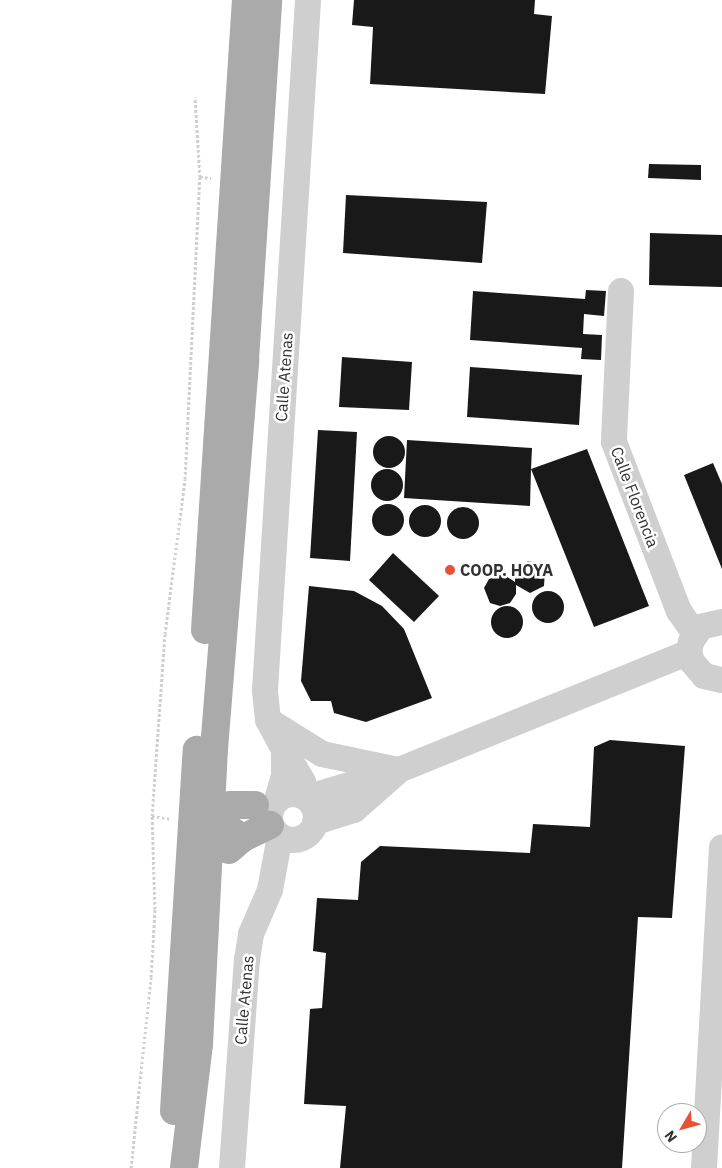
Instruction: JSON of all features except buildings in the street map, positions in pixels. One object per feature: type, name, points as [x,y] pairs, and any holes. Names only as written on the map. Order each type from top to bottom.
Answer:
[{"type":"main road","points":[[171,1168],[246,0]]},
{"type":"main road","points":[[184,1168],[199,1044],[210,883],[214,749],[245,360],[268,0]]},
{"type":"main road","points":[[222,363],[224,497],[203,801],[213,818],[243,838]]},
{"type":"main road","points":[[214,749],[235,786],[270,816]]},
{"type":"main road","points":[[178,1046],[192,976],[202,849],[213,818],[230,805],[270,816]]},
{"type":"main road","points":[[210,883],[224,855],[270,816]]},
{"type":"street","name":"Calle Atenas","points":[[308,0],[265,690],[268,720],[302,782],[305,798],[313,806],[311,829]]},
{"type":"street","name":"Calle Florencia","points":[[621,292],[613,411],[614,442],[692,643],[692,662],[704,676],[722,680]]},
{"type":"street","points":[[399,770],[354,810],[311,829],[298,840],[270,816],[290,794],[305,798],[399,770],[692,643],[710,623],[722,622]]},
{"type":"street","points":[[268,720],[322,754],[399,770]]},
{"type":"street","name":"Calle Atenas","points":[[232,1168],[244,985],[251,934],[270,891],[270,816],[284,775],[284,750]]},
{"type":"street","points":[[270,891],[292,865],[311,829]]},
{"type":"street","points":[[704,1168],[722,848]]},
{"type":"path","points":[[131,1168],[151,977],[155,909],[152,816],[165,634],[185,478],[200,177],[195,97]]},
{"type":"place","name":"COOP. HOYA","points":[[450,570]]}]
